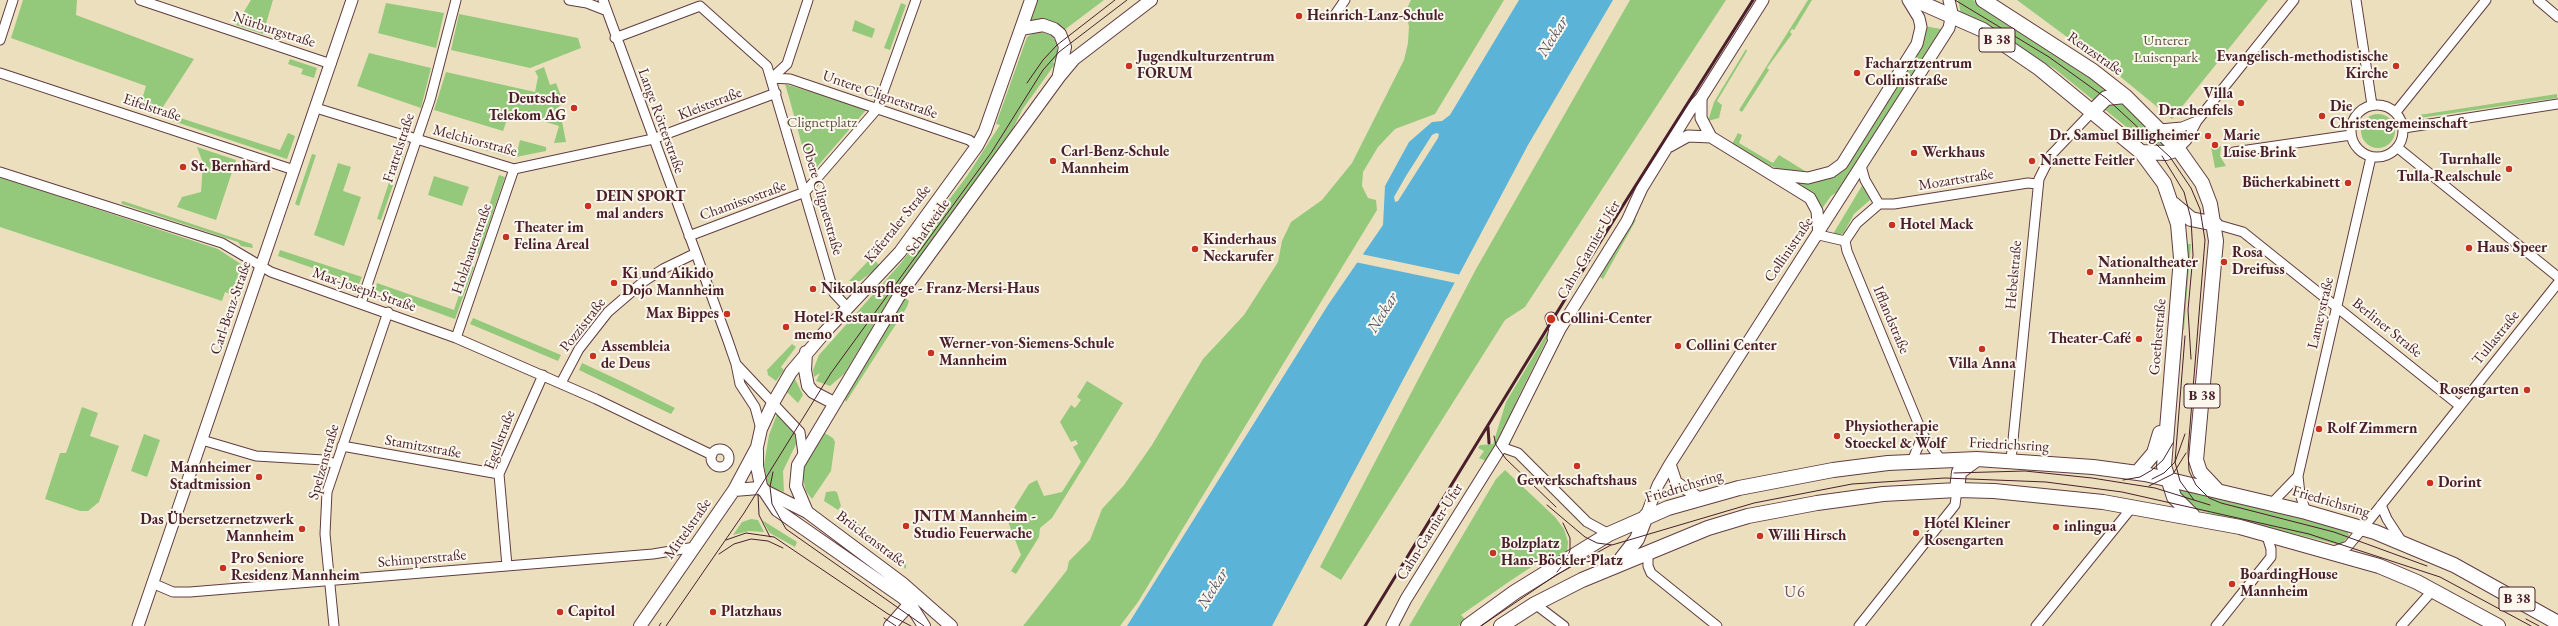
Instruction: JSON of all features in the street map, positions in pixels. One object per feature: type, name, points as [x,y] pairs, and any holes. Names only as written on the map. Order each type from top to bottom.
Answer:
[{"type":"main road","name":"Käfertaler Straße","points":[[757,447],[761,429],[773,403],[806,352],[900,252],[977,146],[985,131],[1031,0]]},
{"type":"main road","name":"Schafweide","points":[[807,512],[795,480],[803,454],[899,296],[1059,76],[1074,59],[1151,0]]},
{"type":"main road","name":"B 38","points":[[1916,0],[1982,30],[2040,69],[2092,112]]},
{"type":"main road","name":"Renzstraße","points":[[1987,2],[2093,71],[2125,96],[2160,129],[2178,149]]},
{"type":"main road","points":[[1021,29],[1042,25],[1054,29],[1060,34],[1065,47],[1059,76]]},
{"type":"main road","points":[[2092,112],[2106,98],[2125,96]]},
{"type":"main road","name":"Goethestraße","points":[[2092,112],[2141,152],[2164,183],[2173,204],[2180,235],[2181,258],[2163,460],[2166,478]]},
{"type":"main road","points":[[2141,152],[2166,153],[2178,149]]},
{"type":"main road","name":"B 38","points":[[2178,149],[2202,183],[2215,224],[2216,241],[2196,460],[2200,472],[2217,490]]},
{"type":"main road","points":[[2173,204],[2191,219],[2215,224]]},
{"type":"main road","points":[[806,352],[805,374],[808,386],[813,392],[834,403]]},
{"type":"main road","points":[[2137,473],[2151,458],[2160,433],[2167,425]]},
{"type":"main road","name":"Brückenstraße","points":[[757,447],[757,466],[763,490],[777,510],[888,586],[913,600],[951,626]]},
{"type":"main road","name":"Mittelstraße","points":[[640,626],[734,490],[757,447]]},
{"type":"main road","points":[[1957,490],[1959,472],[1977,459]]},
{"type":"main road","name":"Friedrichsring","points":[[1468,626],[1515,592],[1609,534],[1646,516],[1699,498],[1780,479],[1912,461],[1977,459],[2011,460],[2137,473],[2166,478],[2306,512],[2363,528],[2402,542],[2478,577],[2556,619]]},
{"type":"main road","name":"B 38","points":[[2166,478],[2178,504],[2195,517],[2266,533],[2379,566],[2433,590],[2498,626]]},
{"type":"main road","name":"Brückenstraße","points":[[734,490],[754,488],[763,490],[807,512],[913,600],[924,626]]},
{"type":"main road","points":[[1501,626],[1535,604],[1648,551],[1698,531],[1784,508],[1884,494],[1957,490],[2055,496],[2133,506],[2195,517]]},
{"type":"main road","points":[[1616,565],[1637,539],[1646,516]]},
{"type":"main road","points":[[890,626],[913,600]]},
{"type":"street","points":[[0,40],[13,0]]},
{"type":"street","name":"Nürburgstraße","points":[[140,0],[330,64]]},
{"type":"street","name":"Carl-Benz-Straße","points":[[138,626],[352,0]]},
{"type":"street","name":"Fratrelstraße","points":[[361,303],[417,140],[456,0]]},
{"type":"street","points":[[569,0],[587,3],[605,10]]},
{"type":"street","name":"Lange Rötterstraße","points":[[602,0],[690,236],[736,364],[740,384],[755,407],[761,429]]},
{"type":"street","points":[[772,78],[787,64],[808,0]]},
{"type":"street","points":[[805,192],[877,108],[916,0]]},
{"type":"street","points":[[1334,16],[1345,0]]},
{"type":"street","name":"Cahn-Garnier-Ufer","points":[[1392,626],[1406,599],[1501,447],[1548,352],[1555,329],[1550,318],[1560,319],[1570,314],[1627,221],[1642,188],[1670,146],[1690,110],[1701,98],[1763,0]]},
{"type":"street","points":[[1771,174],[1808,178],[1831,172],[1842,164],[1917,44],[1922,27],[1908,0]]},
{"type":"street","points":[[1949,0],[1952,16]]},
{"type":"street","points":[[2178,149],[2187,140],[2197,121],[2294,0]]},
{"type":"street","points":[[2356,0],[2372,105]]},
{"type":"street","points":[[2396,112],[2486,0]]},
{"type":"street","points":[[2538,0],[2558,16]]},
{"type":"street","points":[[615,38],[701,3]]},
{"type":"street","name":"Obere Clignetstraße","points":[[701,3],[767,66],[772,78],[834,293],[847,307]]},
{"type":"street","name":"Collinistraße","points":[[1646,516],[1658,485],[1670,464],[1782,286],[1818,235],[1949,28],[1952,16]]},
{"type":"street","name":"Eifelstraße","points":[[0,73],[294,170]]},
{"type":"street","name":"Untere Clignetstraße","points":[[772,78],[790,79],[969,140],[977,146]]},
{"type":"street","name":"Kleiststraße","points":[[653,139],[776,94]]},
{"type":"street","points":[[1701,98],[1700,118],[1710,137]]},
{"type":"street","points":[[2404,128],[2558,104]]},
{"type":"street","points":[[2372,105],[2385,106],[2396,112],[2404,128],[2404,135],[2398,148],[2386,156],[2371,157],[2358,149],[2351,135],[2354,119],[2365,108],[2372,105]]},
{"type":"street","name":"Melchiorstraße","points":[[316,108],[514,169],[653,139]]},
{"type":"street","name":"Hebelstraße","points":[[2011,460],[2038,184],[2043,168],[2051,155],[2092,112]]},
{"type":"street","points":[[2160,129],[2182,127],[2197,121]]},
{"type":"street","points":[[2234,152],[2351,135]]},
{"type":"street","points":[[1670,146],[1688,136],[1710,137],[1771,174],[1813,202],[1817,211],[1818,235],[1845,241],[1856,223],[1879,204],[1865,180],[1861,166]]},
{"type":"street","points":[[2398,148],[2558,277]]},
{"type":"street","name":"Lameystraße","points":[[2306,512],[2300,494],[2298,476],[2371,157]]},
{"type":"street","name":"Holzbauerstraße","points":[[456,338],[514,169]]},
{"type":"street","name":"Max-Joseph-Straße","points":[[0,172],[222,243],[261,267],[456,338],[561,383],[712,455]]},
{"type":"street","name":"Mozartstraße","points":[[1879,204],[1894,204],[2028,184],[2038,184]]},
{"type":"street","name":"Chamissostraße","points":[[690,236],[805,192]]},
{"type":"street","name":"Berliner Straße","points":[[2215,224],[2243,232],[2460,406]]},
{"type":"street","name":"Ifflandstraße","points":[[1845,241],[1847,251],[1923,435],[1941,460]]},
{"type":"street","name":"Pozzistraße","points":[[561,383],[567,369],[593,330],[608,312],[643,282],[683,258],[696,253]]},
{"type":"street","name":"Tullastraße","points":[[2331,552],[2348,546],[2558,284]]},
{"type":"street","name":"Spelzenstraße","points":[[334,626],[324,512],[335,464],[388,312]]},
{"type":"street","name":"Lange Rötterstraße","points":[[736,364],[800,432],[803,454]]},
{"type":"street","name":"Egellstraße","points":[[507,566],[499,474],[543,375]]},
{"type":"street","points":[[1912,461],[1923,435]]},
{"type":"street","points":[[202,440],[256,456],[324,460],[335,464]]},
{"type":"street","name":"Stamitzstraße","points":[[342,446],[499,474]]},
{"type":"street","points":[[1501,447],[1518,454],[1587,522],[1609,534]]},
{"type":"street","points":[[1670,464],[1676,482],[1699,498]]},
{"type":"street","points":[[2271,504],[2298,476]]},
{"type":"street","points":[[1859,626],[1955,505],[1957,490]]},
{"type":"street","points":[[2381,505],[2387,519],[2402,542]]},
{"type":"street","points":[[2036,626],[2133,506]]},
{"type":"street","points":[[2216,626],[2271,557],[2271,549],[2266,533]]},
{"type":"street","name":"Schimperstraße","points":[[152,583],[179,593],[653,554],[695,547]]},
{"type":"street","points":[[1648,551],[1648,566],[1651,573],[1717,626]]},
{"type":"street","points":[[2400,626],[2433,590]]},
{"type":"street","points":[[1535,604],[1564,626]]},
{"type":"green space","points":[[23,0],[77,0],[76,15],[194,59],[161,110],[141,103],[146,86],[11,38]]},
{"type":"green space","points":[[251,0],[273,0],[263,34],[236,25]]},
{"type":"green space","points":[[1035,0],[1104,0],[1063,31],[1049,20],[1040,19],[1028,21]]},
{"type":"green space","points":[[1411,0],[1504,0],[1435,114],[1395,129],[1378,147],[1363,172],[1362,186],[1368,198],[1376,200],[1377,210],[1138,602],[1120,626],[1023,626],[1067,570],[1069,561],[1090,540],[1102,509],[1124,485],[1152,445],[1203,359],[1244,315],[1278,262],[1282,241],[1291,222],[1322,200],[1352,163],[1404,60],[1408,43],[1409,26],[1405,12]]},
{"type":"green space","points":[[1630,0],[1726,0],[1525,307],[1505,320],[1341,580],[1320,567],[1476,269]]},
{"type":"green space","points":[[1808,0],[1812,0],[1794,30],[1792,29],[1790,32],[1792,34],[1767,68],[1769,70],[1742,112],[1739,110]]},
{"type":"green space","points":[[1958,0],[1973,0],[2109,89],[2168,148],[2140,138],[2055,69],[1961,14]]},
{"type":"green space","name":"Unterer Luisenpark","points":[[2017,0],[2268,0],[2172,119],[2117,74]]},
{"type":"green space","points":[[386,3],[444,13],[436,48],[378,33]]},
{"type":"green space","points":[[901,3],[906,5],[890,50],[884,48]]},
{"type":"green space","points":[[459,14],[578,38],[581,48],[530,68],[451,50]]},
{"type":"green space","points":[[855,20],[875,29],[872,38],[852,31]]},
{"type":"green space","points":[[1924,26],[1941,29],[1937,39],[1840,190],[1831,196],[1821,210],[1798,183],[1813,183],[1836,175],[1921,46],[1925,33]]},
{"type":"green space","points":[[1038,31],[1050,35],[1057,42],[1057,56],[1053,62],[1055,64],[1022,110],[1012,131],[882,312],[844,374],[830,386],[816,381],[820,373],[814,377],[813,370],[819,355],[901,263],[967,176],[1000,125],[996,124],[1027,37]]},
{"type":"green space","points":[[1746,49],[1747,51],[1717,101],[1722,105],[1719,118],[1708,121],[1714,102]]},
{"type":"green space","points":[[369,53],[431,68],[421,108],[357,86]]},
{"type":"green space","points":[[290,59],[317,68],[314,78],[301,74],[303,69],[288,64]]},
{"type":"green space","points":[[544,67],[550,85],[556,83],[564,104],[559,106],[566,142],[554,143],[559,126],[510,111],[503,131],[434,110],[446,72],[535,92],[538,77],[535,71]]},
{"type":"green space","name":"Clignetplatz","points":[[785,84],[867,109],[810,175],[790,101]]},
{"type":"green space","points":[[2557,94],[2557,98],[2420,118],[2419,115]]},
{"type":"green space","points":[[2375,114],[2381,114],[2385,115],[2392,121],[2395,131],[2394,138],[2388,145],[2381,148],[2375,148],[2371,147],[2364,141],[2361,134],[2361,128],[2362,124],[2368,117]]},
{"type":"green space","points":[[174,116],[280,150],[288,133],[295,136],[287,159],[173,121]]},
{"type":"green space","points":[[437,132],[507,152],[506,156],[436,136]]},
{"type":"green space","points":[[1738,133],[1742,135],[1739,143],[1773,163],[1779,155],[1805,171],[1782,170],[1763,163],[1732,144]]},
{"type":"green space","points":[[520,140],[546,147],[546,151],[516,157]]},
{"type":"green space","points":[[2221,146],[2220,156],[2226,166],[2215,168],[2211,147]]},
{"type":"green space","points":[[197,147],[236,160],[216,220],[177,207],[182,197],[201,192],[203,163]]},
{"type":"green space","points":[[399,152],[404,153],[381,220],[377,219]]},
{"type":"green space","points":[[312,154],[316,155],[299,206],[295,204]]},
{"type":"green space","points":[[338,163],[351,167],[343,191],[361,197],[344,246],[314,235]]},
{"type":"green space","points":[[499,175],[505,177],[479,254],[474,252]]},
{"type":"green space","points":[[434,176],[469,187],[462,206],[428,195]]},
{"type":"green space","points":[[0,177],[218,249],[250,270],[240,298],[225,292],[222,301],[0,227]]},
{"type":"green space","points":[[1863,184],[1870,200],[1854,214],[1843,234],[1833,234]]},
{"type":"green space","points":[[123,201],[252,244],[253,248],[241,246],[238,242],[122,204],[121,202]]},
{"type":"green space","points":[[1632,217],[1636,220],[1603,279],[1600,277],[1629,228]]},
{"type":"green space","points":[[2186,244],[2191,244],[2184,330],[2181,330]]},
{"type":"green space","points":[[280,250],[362,277],[359,284],[278,256]]},
{"type":"green space","points":[[872,257],[880,266],[860,281],[849,281]]},
{"type":"green space","points":[[469,265],[474,267],[455,319],[375,290],[377,283],[454,310]]},
{"type":"green space","points":[[904,297],[909,301],[907,307],[846,402],[844,397]]},
{"type":"green space","points":[[473,318],[561,355],[558,361],[470,324]]},
{"type":"green space","points":[[1550,328],[1551,331],[1516,402],[1509,422],[1486,461],[1479,458],[1484,451],[1478,448],[1480,445],[1493,444],[1506,402]]},
{"type":"green space","points":[[792,344],[796,347],[781,367],[784,370],[776,381],[768,375],[767,370]]},
{"type":"green space","points":[[582,363],[675,408],[671,414],[579,370]]},
{"type":"green space","points":[[795,379],[803,395],[798,403],[787,392]]},
{"type":"green space","points":[[1087,381],[1123,403],[1052,518],[1040,528],[1039,537],[1016,574],[1011,571],[1021,555],[1007,519],[1029,484],[1037,480],[1044,496],[1062,492],[1081,462],[1073,447],[1078,444],[1076,440],[1071,442],[1060,422],[1071,405],[1075,408],[1081,400],[1077,397]]},
{"type":"green space","points":[[82,407],[98,413],[90,436],[119,446],[99,502],[88,511],[80,511],[45,499],[60,453],[66,453]]},
{"type":"green space","points":[[777,414],[795,432],[797,442],[783,471],[784,492],[768,486],[764,465],[769,435]]},
{"type":"green space","points":[[823,432],[833,438],[835,442],[831,471],[812,499],[806,491],[803,479],[803,466]]},
{"type":"green space","points":[[144,434],[160,440],[147,477],[131,471]]},
{"type":"green space","points":[[1505,470],[1555,517],[1564,529],[1568,542],[1567,553],[1553,561],[1545,558],[1510,581],[1461,615],[1466,620],[1458,626],[1409,626],[1496,479]]},
{"type":"green space","points":[[2175,484],[2347,529],[2349,536],[2340,545],[2197,510],[2184,501]]},
{"type":"green space","points":[[826,492],[837,492],[841,506],[838,510],[824,501]]},
{"type":"green space","points":[[751,519],[758,520],[764,532],[749,531],[733,535],[742,522]]},
{"type":"green space","points":[[852,519],[906,563],[906,569],[848,521]]},
{"type":"green space","points":[[762,520],[797,542],[795,547],[770,533]]},
{"type":"water","name":"Neckar","points":[[1519,0],[1613,0],[1528,145],[1272,626],[1127,626],[1328,305],[1383,225],[1385,186],[1409,142],[1432,122],[1442,121],[1450,115]],"holes":[[[1436,133],[1439,134],[1438,138],[1398,201],[1395,202],[1394,197],[1432,135]]]},
{"type":"pier","points":[[1361,254],[1461,275],[1456,283],[1355,262]]},
{"type":"tram line","points":[[1027,83],[1043,60],[1057,45],[1115,0]]},
{"type":"tram line","points":[[666,626],[744,513],[831,373],[991,153],[1043,70],[1059,52],[1127,0]]},
{"type":"tram line","points":[[1955,0],[2049,57],[2106,98],[2170,157],[2191,188],[2200,209],[2205,240],[2188,451],[2189,471],[2196,485],[2209,498],[2221,503],[2334,532],[2427,566]]},
{"type":"tram line","points":[[2162,156],[2184,192],[2191,219],[2193,255],[2188,310],[2191,359]]},
{"type":"tram line","points":[[2185,336],[2175,462],[2180,481],[2194,500]]},
{"type":"tram line","points":[[2152,479],[2164,473],[2175,462],[2185,434]]},
{"type":"tram line","points":[[1494,436],[1496,445],[1506,459],[1556,507]]},
{"type":"tram line","points":[[2123,480],[2140,477],[2152,470],[2163,460],[2173,443]]},
{"type":"tram line","points":[[2149,486],[2173,474],[2186,453]]},
{"type":"tram line","points":[[1954,473],[2025,471],[2092,478],[2155,488],[2210,505]]},
{"type":"tram line","points":[[773,472],[770,487],[772,504],[786,529],[924,626]]},
{"type":"tram line","points":[[1547,505],[1585,537],[1597,543],[1612,545],[1754,503],[1852,484],[1945,478],[2046,482],[2122,492],[2309,534],[2440,577],[2531,626]]},
{"type":"tram line","points":[[758,494],[759,515],[770,537]]},
{"type":"tram line","points":[[1557,572],[1566,561],[1570,550],[1570,538],[1563,523]]},
{"type":"tram line","points":[[726,540],[746,533],[774,537],[888,614],[911,626]]},
{"type":"tram line","points":[[719,554],[734,544],[751,539],[768,541],[783,548]]},
{"type":"tram line","points":[[1481,626],[1556,575],[1611,545]]},
{"type":"tram line","points":[[884,618],[896,626]]},
{"type":"tram line","points":[[2526,619],[2539,626]]},
{"type":"railway","points":[[1365,626],[1605,234],[1753,0]]},
{"type":"railway","points":[[1488,427],[1489,443]]},
{"type":"place","name":"Heinrich-Lanz-Schule","points":[[1299,16]]},
{"type":"place","name":"Jugendkulturzentrum FORUM","points":[[1129,66]]},
{"type":"place","name":"Evangelisch-methodistische Kirche","points":[[2396,66]]},
{"type":"place","name":"Facharztzentrum Collinistraße","points":[[1857,73]]},
{"type":"place","name":"Villa Drachenfels","points":[[2241,103]]},
{"type":"place","name":"Deutsche Telekom AG","points":[[574,108]]},
{"type":"place","name":"Die Christengemeinschaft","points":[[2322,116]]},
{"type":"place","name":"Dr. Samuel Billigheimer","points":[[2208,136]]},
{"type":"place","name":"Marie Luise Brink","points":[[2215,145]]},
{"type":"place","name":"Werkhaus","points":[[1914,153]]},
{"type":"place","name":"Carl-Benz-Schule Mannheim","points":[[1053,161]]},
{"type":"place","name":"Nanette Feitler","points":[[2032,161]]},
{"type":"place","name":"St. Bernhard","points":[[183,167]]},
{"type":"place","name":"Turnhalle Tulla-Realschule","points":[[2509,169]]},
{"type":"place","name":"Bücherkabinett","points":[[2348,183]]},
{"type":"place","name":"DEIN SPORT mal anders","points":[[588,206]]},
{"type":"place","name":"Hotel Mack","points":[[1892,225]]},
{"type":"place","name":"Theater im Felina Areal","points":[[506,237]]},
{"type":"place","name":"Haus Speer","points":[[2469,248]]},
{"type":"place","name":"Kinderhaus Neckarufer","points":[[1195,249]]},
{"type":"place","name":"Rosa Dreifuss","points":[[2224,262]]},
{"type":"place","name":"Nationaltheater Mannheim","points":[[2090,272]]},
{"type":"place","name":"Ki und Aikido Dojo Mannheim","points":[[614,283]]},
{"type":"place","name":"Nikolauspflege - Franz-Mersi-Haus","points":[[813,289]]},
{"type":"place","name":"Max Bippes","points":[[727,314]]},
{"type":"place","name":"Collini-Center","points":[[1551,319]]},
{"type":"place","name":"Hotel-Restaurant memo","points":[[786,327]]},
{"type":"place","name":"Theater-Café","points":[[2139,339]]},
{"type":"place","name":"Collini Center","points":[[1678,346]]},
{"type":"place","name":"Villa Anna","points":[[1982,349]]},
{"type":"place","name":"Werner-von-Siemens-Schule Mannheim","points":[[931,353]]},
{"type":"place","name":"Assembleia de Deus","points":[[593,356]]},
{"type":"place","name":"Rosengarten","points":[[2527,390]]},
{"type":"place","name":"Rolf Zimmern","points":[[2319,429]]},
{"type":"place","name":"Physiotherapie Stoeckel & Wolf","points":[[1837,436]]},
{"type":"place","name":"Gewerkschaftshaus","points":[[1577,466]]},
{"type":"place","name":"Mannheimer Stadtmission","points":[[259,477]]},
{"type":"place","name":"Dorint","points":[[2430,483]]},
{"type":"place","name":"JNTM Mannheim - Studio Feuerwache","points":[[906,526]]},
{"type":"place","name":"inlingua","points":[[2056,527]]},
{"type":"place","name":"Das Übersetzernetzwerk Mannheim","points":[[302,529]]},
{"type":"place","name":"Hotel Kleiner Rosengarten","points":[[1916,533]]},
{"type":"place","name":"Willi Hirsch","points":[[1760,536]]},
{"type":"place","name":"Bolzplatz Hans-Böckler-Platz","points":[[1493,553]]},
{"type":"place","name":"Pro Seniore Residenz Mannheim","points":[[223,568]]},
{"type":"place","name":"BoardingHouse Mannheim","points":[[2232,584]]},
{"type":"place","name":"Capitol","points":[[560,612]]},
{"type":"place","name":"Platzhaus","points":[[713,612]]},
{"type":"district","name":"U6","points":[[1795,593]]}]
